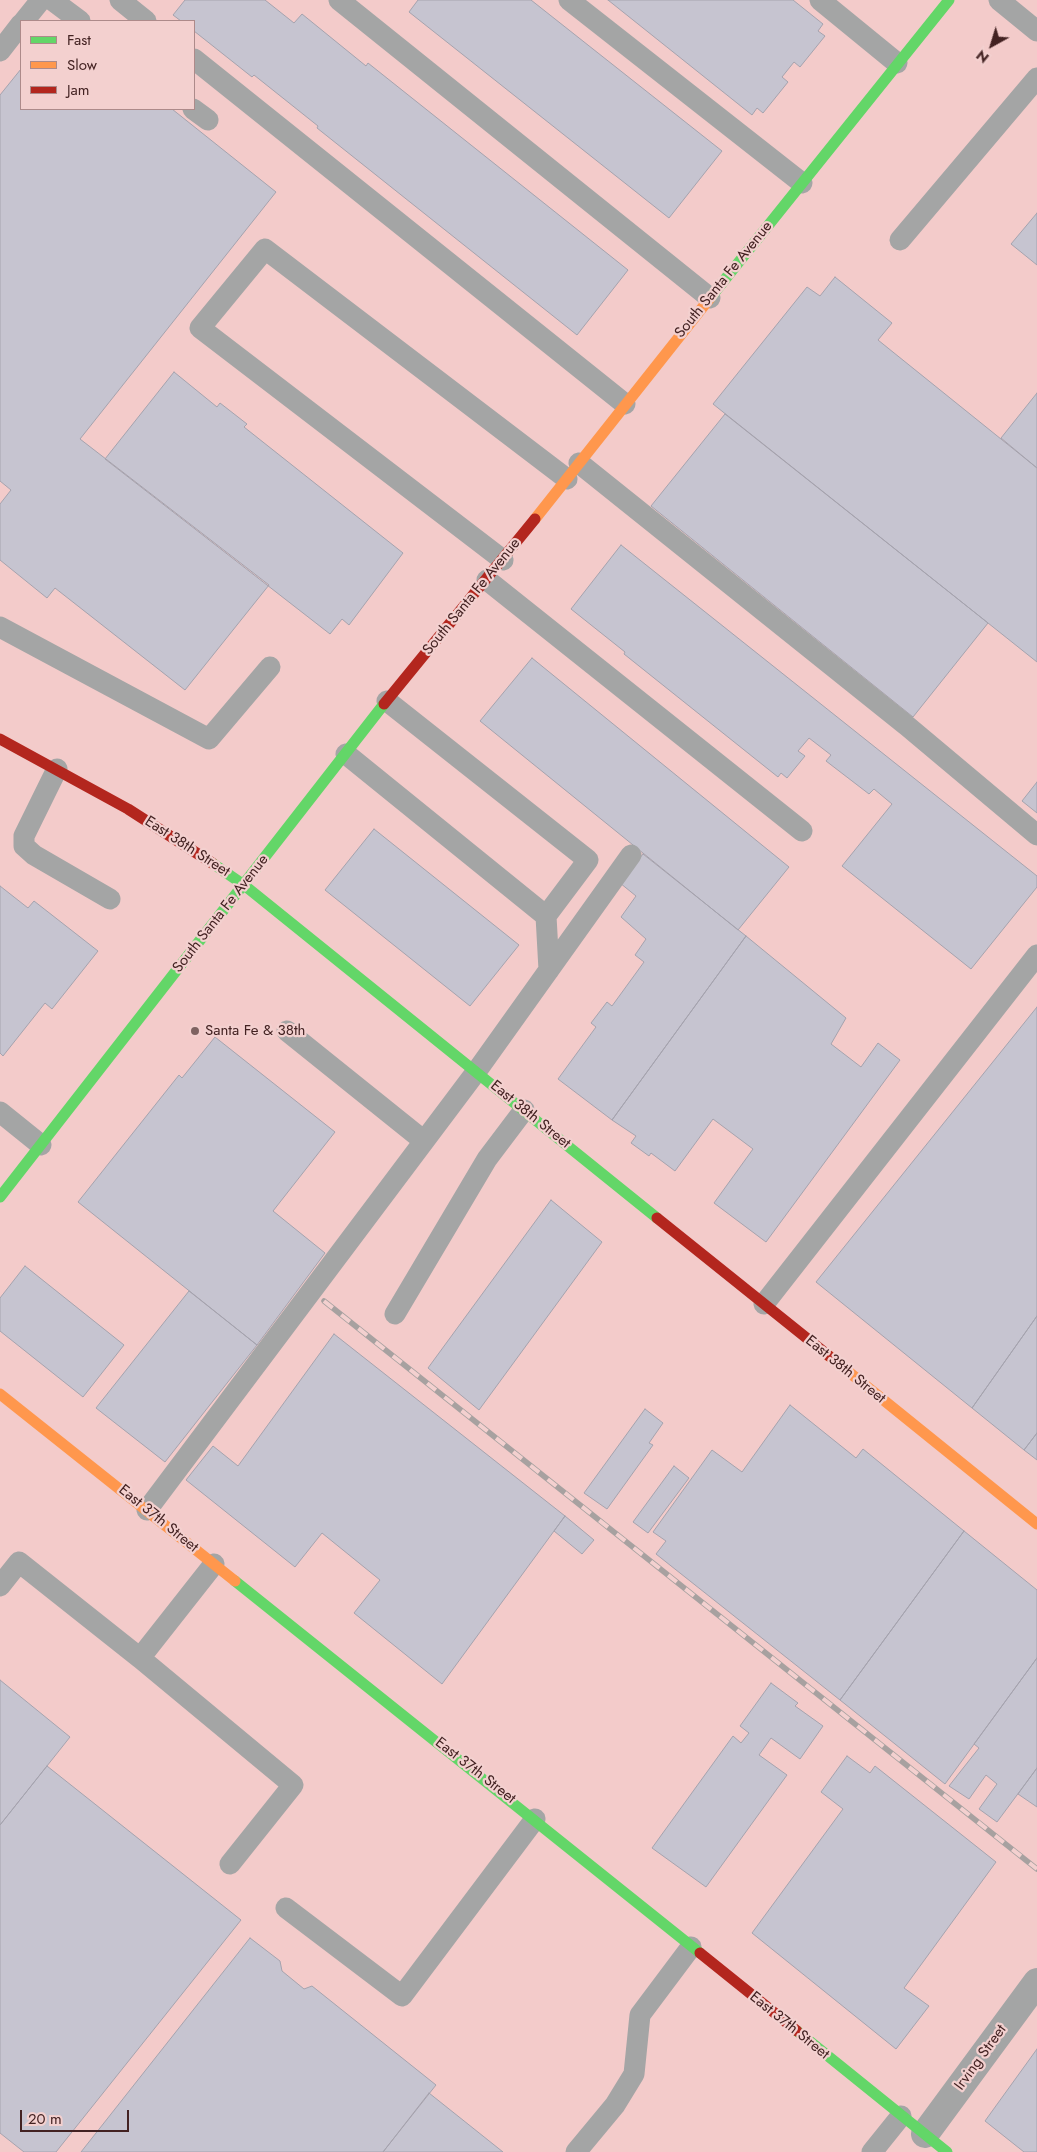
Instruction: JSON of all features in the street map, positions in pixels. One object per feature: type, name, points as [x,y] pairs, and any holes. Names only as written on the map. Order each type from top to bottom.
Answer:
[{"type":"street","name":"South Santa Fe Avenue","points":[[0,1197],[387,701],[487,580],[625,404],[949,0]]},
{"type":"street","name":"East 38th Street","points":[[0,739],[57,769],[179,840],[244,885],[1037,1524]]},
{"type":"street","name":"East 37th Street","points":[[0,1394],[535,1819],[947,2152]]},
{"type":"street","name":"Irving Street","points":[[925,2134],[1037,1982]]},
{"type":"lane","points":[[25,20],[41,0]]},
{"type":"lane","points":[[52,0],[79,20]]},
{"type":"lane","points":[[120,0],[145,20]]},
{"type":"lane","points":[[339,0],[710,298]]},
{"type":"lane","points":[[569,0],[802,183]]},
{"type":"lane","points":[[820,0],[897,63]]},
{"type":"lane","points":[[999,0],[1037,31]]},
{"type":"lane","points":[[0,51],[20,25]]},
{"type":"lane","points":[[195,60],[625,404]]},
{"type":"lane","points":[[900,240],[1037,78]]},
{"type":"lane","points":[[503,560],[200,328],[265,249],[573,471],[917,734],[1037,834]]},
{"type":"lane","points":[[487,580],[802,831]]},
{"type":"lane","points":[[0,627],[209,739],[270,667]]},
{"type":"lane","points":[[387,701],[588,860],[546,916],[549,970]]},
{"type":"lane","points":[[346,754],[546,916]]},
{"type":"lane","points":[[57,769],[24,836],[24,846],[34,855],[110,899]]},
{"type":"lane","points":[[147,1510],[476,1072],[631,855]]},
{"type":"lane","points":[[764,1304],[1037,955]]},
{"type":"lane","points":[[287,1031],[424,1141]]},
{"type":"lane","points":[[394,1314],[487,1158],[524,1110]]},
{"type":"lane","points":[[0,1112],[41,1145]]},
{"type":"lane","points":[[0,1586],[20,1562],[140,1658],[293,1785],[230,1864]]},
{"type":"lane","points":[[140,1658],[214,1564]]},
{"type":"lane","points":[[286,1908],[402,1996],[535,1819]]},
{"type":"lane","points":[[576,2152],[616,2106],[634,2074],[638,2054],[640,2015],[691,1947]]},
{"type":"lane","points":[[872,2152],[901,2116]]},
{"type":"shaded area","points":[[0,0],[1037,0],[1037,2152],[0,2152]]},
{"type":"building","points":[[185,0],[265,0],[294,23],[302,14],[366,66],[368,63],[628,270],[577,335],[317,128],[318,126],[254,75],[252,77],[195,32],[195,20],[180,20],[173,15]]},
{"type":"building","points":[[418,0],[531,0],[722,151],[669,218],[409,12]]},
{"type":"building","points":[[608,0],[793,0],[823,24],[818,31],[825,36],[800,67],[794,62],[782,77],[788,82],[763,113],[757,108],[752,115]]},
{"type":"building","points":[[20,70],[20,110],[173,110],[276,192],[80,439],[269,585],[185,690],[55,588],[47,598],[0,560],[0,504],[11,490],[0,481],[0,95]]},
{"type":"building","points":[[1037,213],[1037,265],[1011,244]]},
{"type":"building","points":[[835,277],[892,323],[878,340],[1037,468],[1037,662],[713,404],[807,287],[820,296]]},
{"type":"building","points":[[174,372],[217,407],[220,403],[247,424],[244,427],[403,553],[349,625],[342,619],[330,634],[105,459]]},
{"type":"building","points":[[1037,393],[1037,468],[1001,438]]},
{"type":"building","points":[[725,414],[988,623],[913,717],[651,506]]},
{"type":"building","points":[[621,545],[1037,876],[1037,887],[971,969],[842,866],[892,804],[874,789],[869,794],[826,761],[831,755],[809,738],[798,751],[805,756],[787,778],[781,773],[778,777],[624,654],[625,652],[571,609]]},
{"type":"building","points":[[532,658],[789,867],[738,930],[480,721]]},
{"type":"building","points":[[1037,782],[1037,813],[1022,801]]},
{"type":"building","points":[[374,829],[519,945],[470,1006],[325,890]]},
{"type":"building","points":[[643,854],[746,936],[612,1120],[558,1079],[596,1027],[591,1023],[607,1002],[612,1006],[644,962],[635,955],[646,939],[621,917],[636,896],[620,883]]},
{"type":"building","points":[[0,886],[28,908],[34,901],[98,951],[52,1009],[45,1003],[3,1056],[0,1053]]},
{"type":"building","points":[[746,936],[846,1018],[831,1044],[861,1067],[878,1043],[900,1060],[766,1242],[714,1203],[753,1149],[713,1119],[675,1171],[651,1153],[649,1156],[631,1143],[636,1136],[612,1120]]},
{"type":"building","points":[[1037,1007],[1037,1316],[972,1408],[816,1282]]},
{"type":"building","points":[[215,1037],[335,1132],[273,1211],[325,1253],[257,1345],[78,1202],[179,1075],[182,1078]]},
{"type":"building","points":[[551,1200],[602,1242],[479,1410],[428,1368]]},
{"type":"building","points":[[25,1266],[124,1345],[83,1397],[0,1331],[0,1298]]},
{"type":"building","points":[[189,1291],[257,1345],[165,1462],[96,1408]]},
{"type":"building","points":[[1037,1316],[1037,1433],[1024,1450],[972,1408]]},
{"type":"building","points":[[334,1334],[565,1516],[442,1684],[354,1613],[380,1580],[322,1533],[295,1567],[186,1480],[213,1446],[238,1466]]},
{"type":"building","points":[[790,1405],[856,1458],[863,1449],[964,1531],[840,1700],[656,1554],[666,1541],[653,1532],[712,1450],[742,1472]]},
{"type":"building","points":[[645,1409],[663,1423],[649,1443],[653,1445],[607,1509],[584,1493]]},
{"type":"building","points":[[1037,1433],[1037,1460],[1024,1450]]},
{"type":"building","points":[[674,1466],[689,1478],[648,1533],[633,1522]]},
{"type":"building","points":[[565,1516],[594,1540],[582,1554],[554,1531]]},
{"type":"building","points":[[964,1531],[1037,1590],[1037,1658],[945,1784],[840,1700]]},
{"type":"building","points":[[1037,1658],[1037,1768],[997,1822],[979,1809],[997,1784],[986,1775],[969,1799],[949,1786],[979,1748],[974,1744]]},
{"type":"building","points":[[0,1680],[70,1737],[0,1825]]},
{"type":"building","points":[[771,1683],[798,1703],[795,1706],[823,1726],[800,1759],[771,1738],[759,1755],[787,1775],[706,1887],[652,1848],[733,1736],[741,1743],[749,1733],[740,1726]]},
{"type":"building","points":[[847,1756],[870,1773],[875,1766],[996,1862],[904,1988],[929,2006],[896,2049],[752,1933],[843,1809],[821,1792]]},
{"type":"building","points":[[47,1766],[241,1920],[56,2152],[24,2152],[0,2133],[0,1825]]},
{"type":"building","points":[[1037,1768],[1037,1807],[1018,1794]]},
{"type":"building","points":[[250,1938],[280,1961],[282,1971],[304,1989],[312,1986],[436,2085],[383,2152],[81,2152]]},
{"type":"building","points":[[1037,2049],[1037,2152],[1024,2152],[985,2121]]},
{"type":"building","points":[[429,2093],[503,2152],[383,2152]]},
{"type":"railway","points":[[324,1301],[1037,1869]]},
{"type":"traffic: fast","points":[[710,298],[949,0]]},
{"type":"traffic: fast","points":[[0,1197],[384,704]]},
{"type":"traffic: fast","points":[[212,863],[244,885],[657,1218]]},
{"type":"traffic: fast","points":[[235,1581],[700,1953]]},
{"type":"traffic: fast","points":[[797,2031],[947,2152]]},
{"type":"traffic: slow","points":[[535,519],[710,298]]},
{"type":"traffic: slow","points":[[829,1356],[1037,1524]]},
{"type":"traffic: slow","points":[[0,1394],[235,1581]]},
{"type":"traffic: jam","points":[[384,704],[535,519]]},
{"type":"traffic: jam","points":[[0,739],[128,809],[212,863]]},
{"type":"traffic: jam","points":[[657,1218],[829,1356]]},
{"type":"traffic: jam","points":[[700,1953],[797,2031]]},
{"type":"place","name":"Santa Fe & 38th","points":[[195,1031]]}]
